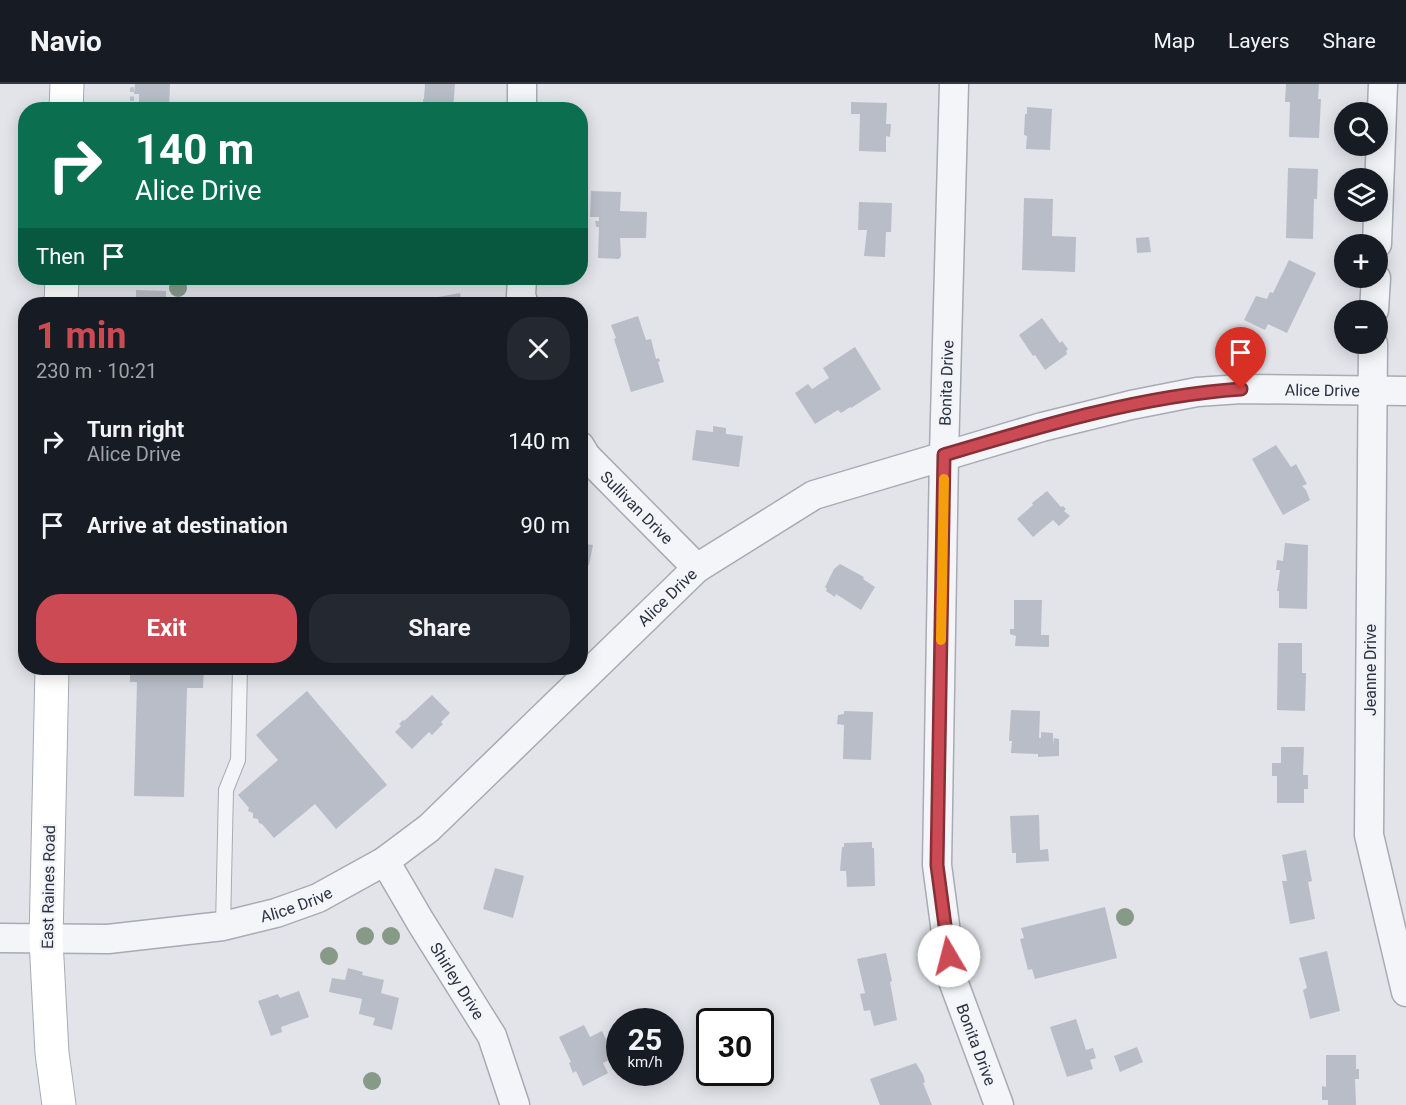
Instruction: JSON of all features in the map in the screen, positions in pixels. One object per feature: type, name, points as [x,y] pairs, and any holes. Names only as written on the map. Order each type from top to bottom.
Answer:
[{"type":"main road","points":[[66,102],[67,84]]},
{"type":"main road","name":"East Raines Road","points":[[52,675],[46,939],[52,1053],[59,1105]]},
{"type":"street","points":[[522,84],[522,102]]},
{"type":"street","name":"Bonita Drive","points":[[954,84],[944,455],[937,865],[952,978],[999,1105]]},
{"type":"street","points":[[1377,234],[1383,84]]},
{"type":"street","name":"Jeanne Drive","points":[[1373,354],[1369,836],[1406,992]]},
{"type":"street","name":"Alice Drive","points":[[588,674],[697,568],[814,495],[1042,427],[1131,405],[1197,392],[1241,389],[1406,391]]},
{"type":"street","name":"Sullivan Drive","points":[[588,458],[697,568]]},
{"type":"street","name":"Alice Drive","points":[[0,938],[108,939],[223,926],[276,913],[318,898],[385,861],[429,828],[587,675]]},
{"type":"street","name":"Shirley Drive","points":[[385,861],[492,1036],[515,1105]]},
{"type":"lane","points":[[223,926],[226,790],[238,760],[240,675]]},
{"type":"path","points":[[132,102],[132,89],[135,89]]},
{"type":"building","points":[[135,84],[170,84],[169,102],[139,102],[139,94],[134,94]]},
{"type":"building","points":[[425,84],[455,84],[454,102],[423,102]]},
{"type":"building","points":[[1286,84],[1319,84],[1318,99],[1321,99],[1319,138],[1289,137],[1290,102],[1285,102]]},
{"type":"building","points":[[851,102],[887,103],[886,124],[891,124],[890,137],[886,136],[886,152],[859,151],[860,114],[851,114]]},
{"type":"building","points":[[1027,107],[1052,109],[1050,150],[1026,149],[1027,136],[1024,135]]},
{"type":"building","points":[[1288,168],[1318,169],[1317,199],[1314,199],[1313,239],[1286,238]]},
{"type":"building","points":[[591,191],[621,192],[620,211],[647,212],[646,238],[620,238],[621,256],[619,259],[598,258],[599,227],[596,227],[595,221],[599,221],[599,217],[590,217]]},
{"type":"building","points":[[1024,198],[1053,199],[1052,236],[1076,237],[1075,272],[1022,270]]},
{"type":"building","points":[[859,202],[892,203],[891,232],[886,232],[885,257],[864,256],[867,230],[858,230]]},
{"type":"building","points":[[1149,237],[1151,252],[1137,253],[1136,238]]},
{"type":"building","points":[[1289,260],[1316,273],[1287,333],[1268,324],[1265,330],[1244,320],[1256,296],[1267,299],[1270,292],[1273,293]]},
{"type":"building","points":[[136,290],[166,291],[166,297],[136,297]]},
{"type":"building","points":[[460,293],[461,297],[438,297]]},
{"type":"building","points":[[638,316],[646,340],[651,339],[656,359],[659,358],[664,382],[631,392],[611,325]]},
{"type":"building","points":[[1042,318],[1060,343],[1062,341],[1068,349],[1067,354],[1045,370],[1019,335]]},
{"type":"building","points":[[855,347],[881,389],[851,408],[841,413],[838,410],[815,424],[795,393],[808,384],[812,389],[829,378],[823,368]]},
{"type":"building","points":[[713,426],[726,428],[726,434],[743,436],[739,467],[692,460],[696,430],[713,432]]},
{"type":"building","points":[[1276,445],[1291,467],[1296,464],[1307,484],[1302,486],[1310,500],[1283,515],[1252,459]]},
{"type":"building","points":[[1047,491],[1070,516],[1059,526],[1053,520],[1033,537],[1017,519]]},
{"type":"building","points":[[1285,543],[1308,545],[1307,609],[1279,608],[1279,591],[1277,591],[1280,570],[1276,570],[1277,560],[1283,561]]},
{"type":"building","points":[[588,544],[593,545],[588,565]]},
{"type":"building","points":[[840,564],[864,577],[863,579],[875,587],[861,610],[836,594],[835,597],[826,591],[825,587],[834,569]]},
{"type":"building","points":[[1014,600],[1042,600],[1041,635],[1049,635],[1049,647],[1015,646],[1016,636],[1010,634],[1010,629],[1014,629]]},
{"type":"building","points":[[1278,643],[1302,643],[1302,673],[1306,673],[1305,711],[1277,710]]},
{"type":"building","points":[[130,675],[204,675],[203,688],[187,688],[184,797],[134,796],[137,682],[130,682]]},
{"type":"building","points":[[307,691],[387,785],[336,829],[315,804],[274,838],[259,823],[258,819],[253,818],[253,813],[248,811],[249,808],[238,795],[278,760],[256,735]]},
{"type":"building","points":[[432,695],[450,713],[432,735],[429,732],[412,749],[395,732],[403,720]]},
{"type":"building","points":[[1011,710],[1040,711],[1039,738],[1041,738],[1041,732],[1053,733],[1053,745],[1054,738],[1059,739],[1059,756],[1038,757],[1038,754],[1011,753],[1012,741],[1009,741]]},
{"type":"building","points":[[844,711],[873,712],[871,760],[843,759],[844,725],[837,724],[838,715],[844,714]]},
{"type":"building","points":[[1281,747],[1304,747],[1303,775],[1308,775],[1308,789],[1304,789],[1304,803],[1277,803],[1277,776],[1272,776],[1272,763],[1281,763]]},
{"type":"building","points":[[1039,815],[1040,850],[1048,849],[1049,861],[1016,863],[1016,853],[1012,853],[1010,816]]},
{"type":"building","points":[[872,842],[875,886],[847,887],[846,871],[840,871],[844,843]]},
{"type":"building","points":[[1306,850],[1312,881],[1308,882],[1315,919],[1290,924],[1282,881],[1287,881],[1282,855]]},
{"type":"building","points":[[495,868],[524,876],[513,918],[483,909]]},
{"type":"building","points":[[1105,907],[1117,958],[1035,979],[1032,969],[1028,970],[1020,939],[1024,938],[1021,928]]},
{"type":"building","points":[[1327,951],[1340,1011],[1310,1019],[1303,990],[1307,988],[1299,958]]},
{"type":"building","points":[[886,953],[897,1020],[874,1026],[870,1010],[864,1011],[860,994],[865,993],[857,959]]},
{"type":"building","points":[[348,968],[363,972],[362,975],[384,980],[381,993],[399,998],[392,1030],[373,1025],[375,1018],[359,1014],[362,999],[329,992],[332,978],[345,980]]},
{"type":"building","points":[[299,991],[309,1017],[281,1027],[282,1032],[271,1036],[258,1001],[278,994],[280,998]]},
{"type":"building","points":[[1076,1019],[1086,1050],[1093,1048],[1096,1058],[1090,1060],[1093,1069],[1067,1077],[1050,1027]]},
{"type":"building","points":[[584,1025],[590,1037],[602,1031],[606,1039],[606,1062],[603,1063],[606,1074],[583,1086],[576,1071],[573,1073],[569,1063],[571,1062],[559,1037]]},
{"type":"building","points":[[1137,1047],[1143,1062],[1120,1072],[1114,1056]]},
{"type":"building","points":[[1326,1055],[1356,1055],[1359,1079],[1355,1079],[1356,1105],[1328,1105],[1328,1100],[1322,1100],[1322,1086],[1326,1087]]},
{"type":"building","points":[[916,1063],[923,1075],[925,1082],[923,1083],[932,1105],[880,1105],[870,1079]]},
{"type":"slow traffic","points":[[941,640],[944,479]]},
{"type":"route","points":[[949,956],[937,865],[944,455],[989,441],[1152,400],[1197,392],[1241,389]]}]
